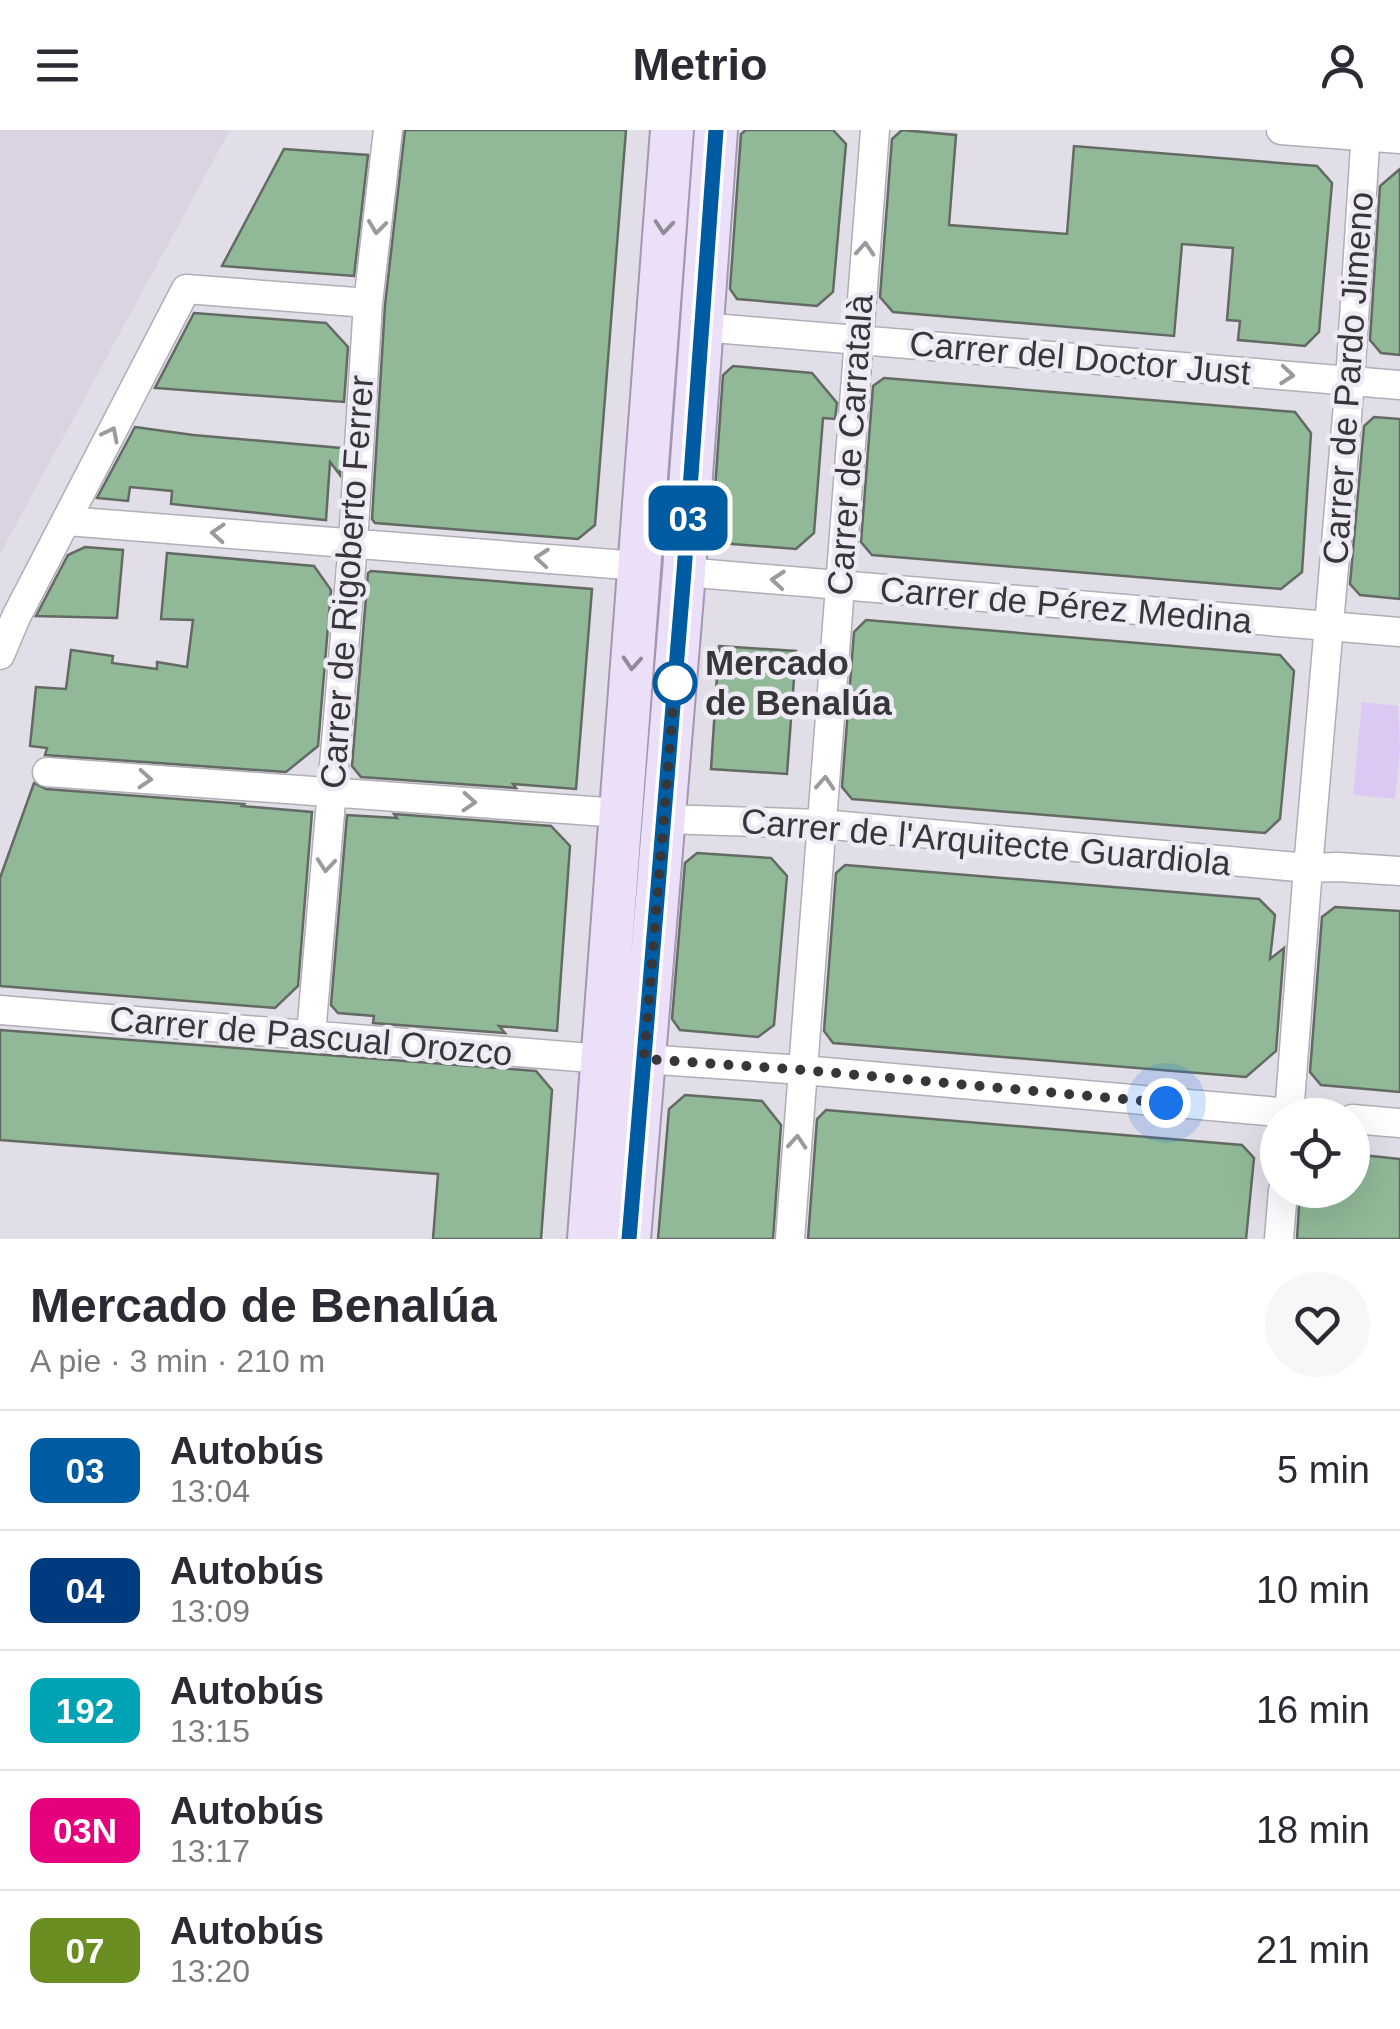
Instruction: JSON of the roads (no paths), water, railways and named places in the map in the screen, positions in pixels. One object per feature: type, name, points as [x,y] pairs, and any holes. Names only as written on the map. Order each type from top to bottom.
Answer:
[{"type":"main road","points":[[629,1239],[614,900],[672,130]]},
{"type":"main road","points":[[589,1239],[664,819],[716,130]]},
{"type":"street","name":"Carrer de Rigoberto Ferrer","points":[[311,1035],[368,303],[388,130]]},
{"type":"street","name":"Carrer de Carratalà","points":[[790,1239],[874,130]]},
{"type":"street","points":[[1281,130],[1366,134],[1400,140]]},
{"type":"street","name":"Carrer de Pardo Jimeno","points":[[1308,868],[1350,380],[1366,134]]},
{"type":"street","points":[[0,656],[16,617],[186,288],[368,303]]},
{"type":"street","name":"Carrer del Doctor Just","points":[[701,327],[1400,385]]},
{"type":"street","points":[[67,521],[639,566]]},
{"type":"street","name":"Carrer de Pérez Medina","points":[[684,572],[1400,632]]},
{"type":"street","points":[[48,772],[620,813]]},
{"type":"street","name":"Carrer de l'Arquitecte Guardiola","points":[[664,819],[822,824],[1308,868],[1400,871]]},
{"type":"street","points":[[1298,1098],[1308,868]]},
{"type":"street","name":"Carrer de Pascual Orozco","points":[[0,1010],[622,1060],[803,1070],[1260,1111]]},
{"type":"street","points":[[609,1239],[622,1060]]},
{"type":"street","points":[[1370,1120],[1400,1123]]},
{"type":"street","points":[[1279,1239],[1282,1208]]},
{"type":"place","name":"Mercado de Benalúa","points":[[675,683]]}]
